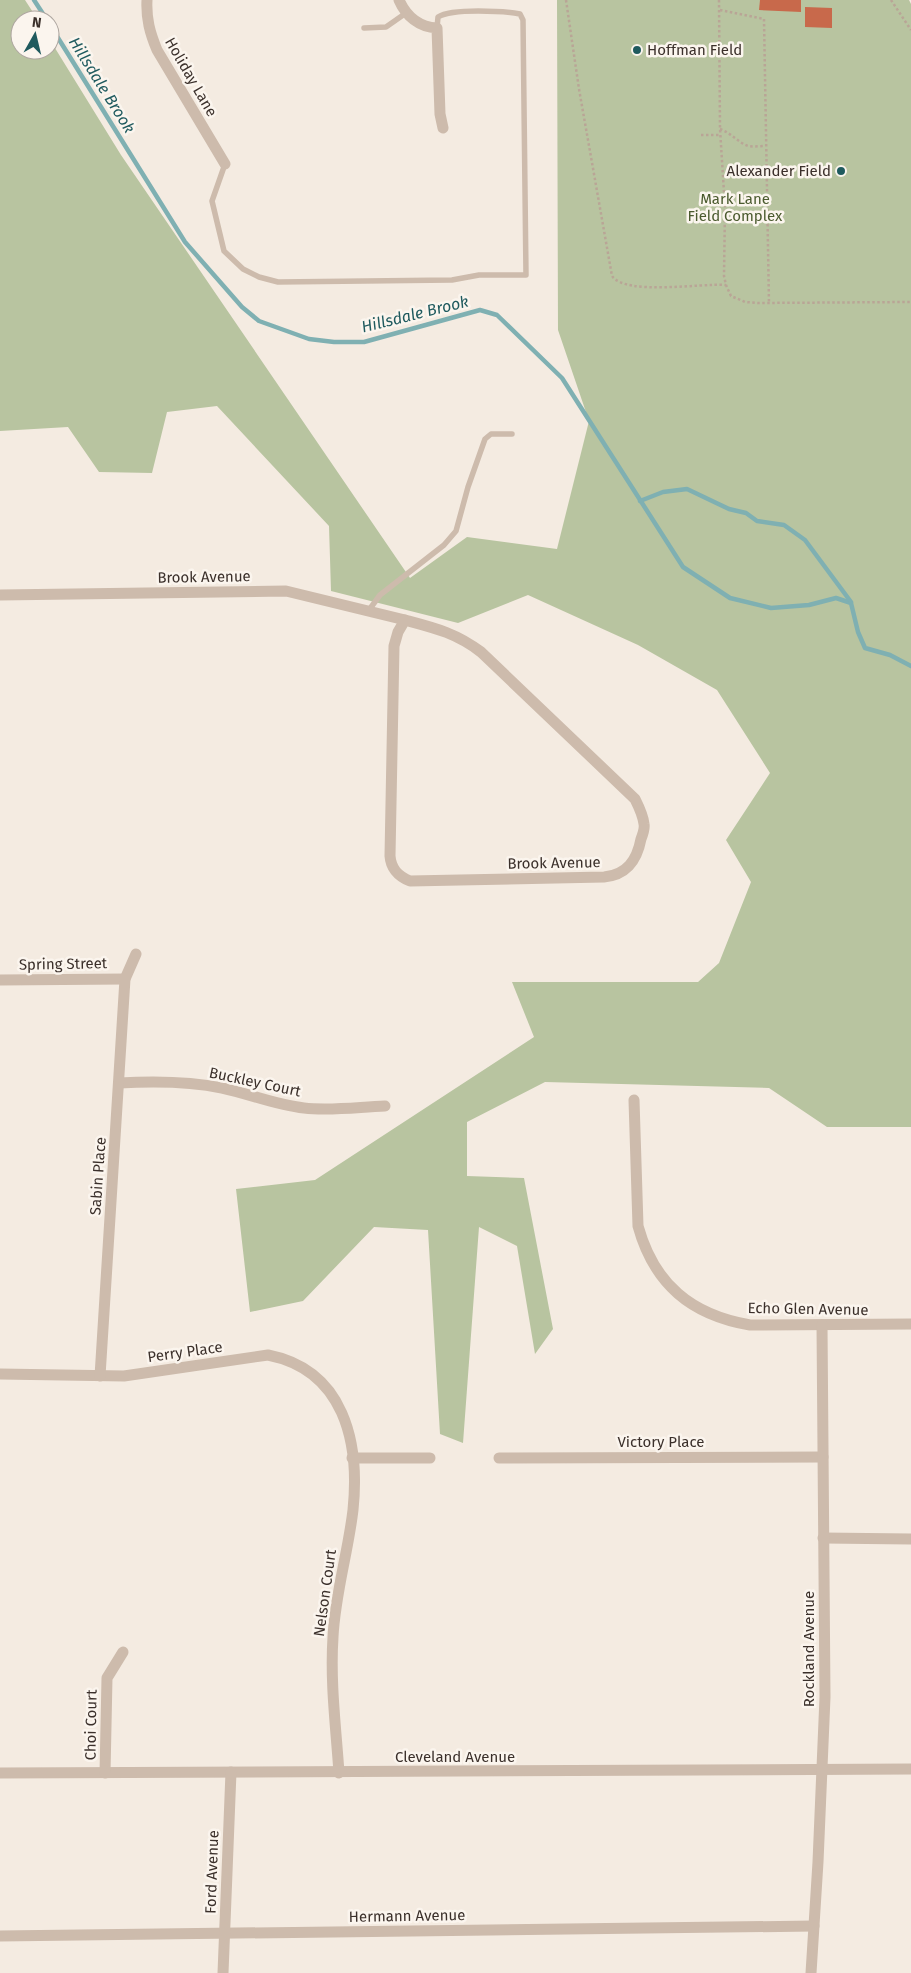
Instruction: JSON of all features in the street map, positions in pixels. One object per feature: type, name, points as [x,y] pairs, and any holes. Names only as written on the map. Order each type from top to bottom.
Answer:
[{"type":"street","name":"Holiday Lane","points":[[147,0],[146,15],[150,33],[224,164]]},
{"type":"street","points":[[399,0],[406,13],[421,24],[437,28],[440,114],[443,128]]},
{"type":"street","name":"Brook Avenue","points":[[0,595],[286,590],[445,630],[464,639],[481,652],[635,799],[641,810],[644,827],[638,853],[632,864],[623,872],[604,877],[410,880],[401,877],[394,870],[390,856],[394,646],[398,632],[405,620]]},
{"type":"street","points":[[125,978],[136,954]]},
{"type":"street","name":"Spring Street","points":[[0,980],[125,978]]},
{"type":"street","name":"Sabin Place","points":[[100,1376],[125,978]]},
{"type":"street","name":"Buckley Court","points":[[119,1083],[154,1081],[188,1083],[223,1088],[282,1105],[305,1108],[385,1106]]},
{"type":"street","name":"Echo Glen Avenue","points":[[634,1100],[638,1226],[643,1244],[651,1261],[663,1279],[676,1293],[691,1305],[708,1314],[728,1321],[750,1325],[911,1324]]},
{"type":"street","name":"Rockland Avenue","points":[[811,1973],[825,1697],[822,1325]]},
{"type":"street","name":"Perry Place","points":[[0,1374],[124,1376],[268,1355],[284,1358],[302,1366],[317,1377],[328,1388],[338,1403],[344,1419]]},
{"type":"street","name":"Nelson Court","points":[[339,1773],[332,1674],[332,1636],[336,1598],[353,1510],[354,1478],[344,1419]]},
{"type":"street","name":"Victory Place","points":[[499,1458],[823,1456]]},
{"type":"street","points":[[352,1458],[430,1458]]},
{"type":"street","points":[[824,1538],[911,1539]]},
{"type":"street","name":"Choi Court","points":[[105,1773],[107,1678],[123,1652]]},
{"type":"street","name":"Cleveland Avenue","points":[[0,1773],[911,1769]]},
{"type":"street","name":"Ford Avenue","points":[[224,1973],[231,1772]]},
{"type":"street","name":"Hermann Avenue","points":[[0,1936],[814,1926]]},
{"type":"lane","points":[[224,164],[212,201],[224,251],[243,269],[259,277],[278,282],[452,280],[479,276],[526,275],[523,20],[520,14],[508,12],[453,12],[438,17],[437,28]]},
{"type":"lane","points":[[364,28],[386,27],[406,13]]},
{"type":"lane","points":[[369,610],[380,595],[444,545],[456,531],[468,487],[485,440],[491,434],[512,434]]},
{"type":"path","points":[[566,0],[579,89],[612,276],[615,281],[633,287],[726,285]]},
{"type":"path","points":[[719,0],[720,135],[725,208],[726,285],[731,296],[737,300],[751,303],[769,304],[911,302]]},
{"type":"path","points":[[891,0],[911,30]]},
{"type":"path","points":[[720,10],[764,18],[769,304]]},
{"type":"path","points":[[720,128],[730,132],[750,146],[766,146]]},
{"type":"path","points":[[701,135],[720,135]]},
{"type":"green space","name":"Mark Lane Field Complex","points":[[0,0],[25,0],[32,10],[10,10],[10,60],[60,60],[60,56],[121,155],[410,578],[467,537],[557,549],[589,421],[558,330],[557,0],[909,0],[911,4],[911,1127],[827,1127],[769,1088],[545,1082],[467,1122],[467,1176],[524,1178],[553,1329],[535,1354],[517,1246],[479,1227],[463,1443],[440,1434],[428,1230],[374,1227],[303,1301],[250,1312],[236,1189],[315,1180],[534,1037],[512,982],[698,982],[719,963],[751,882],[726,840],[770,773],[717,690],[638,645],[528,595],[458,623],[331,591],[329,526],[217,406],[167,412],[152,473],[99,472],[68,427],[0,431]]},
{"type":"building","points":[[760,0],[801,0],[801,12],[759,10]]},
{"type":"building","points":[[805,7],[832,8],[832,28],[805,27]]},
{"type":"waterway","name":"Hillsdale Brook","points":[[34,0],[40,10]]},
{"type":"waterway","name":"Hillsdale Brook","points":[[60,41],[185,242],[242,307],[259,321],[309,339],[334,342],[364,342],[480,310],[497,315],[562,378],[683,567],[730,598],[771,608],[809,605],[836,598],[851,603],[858,632],[865,648],[890,655],[911,666]]},
{"type":"waterway","name":"Hillsdale Brook","points":[[640,501],[663,492],[687,489],[729,509],[746,513],[757,521],[784,525],[805,540],[851,602]]},
{"type":"place","name":"Hoffman Field","points":[[637,50]]},
{"type":"place","name":"Alexander Field","points":[[841,171]]}]
